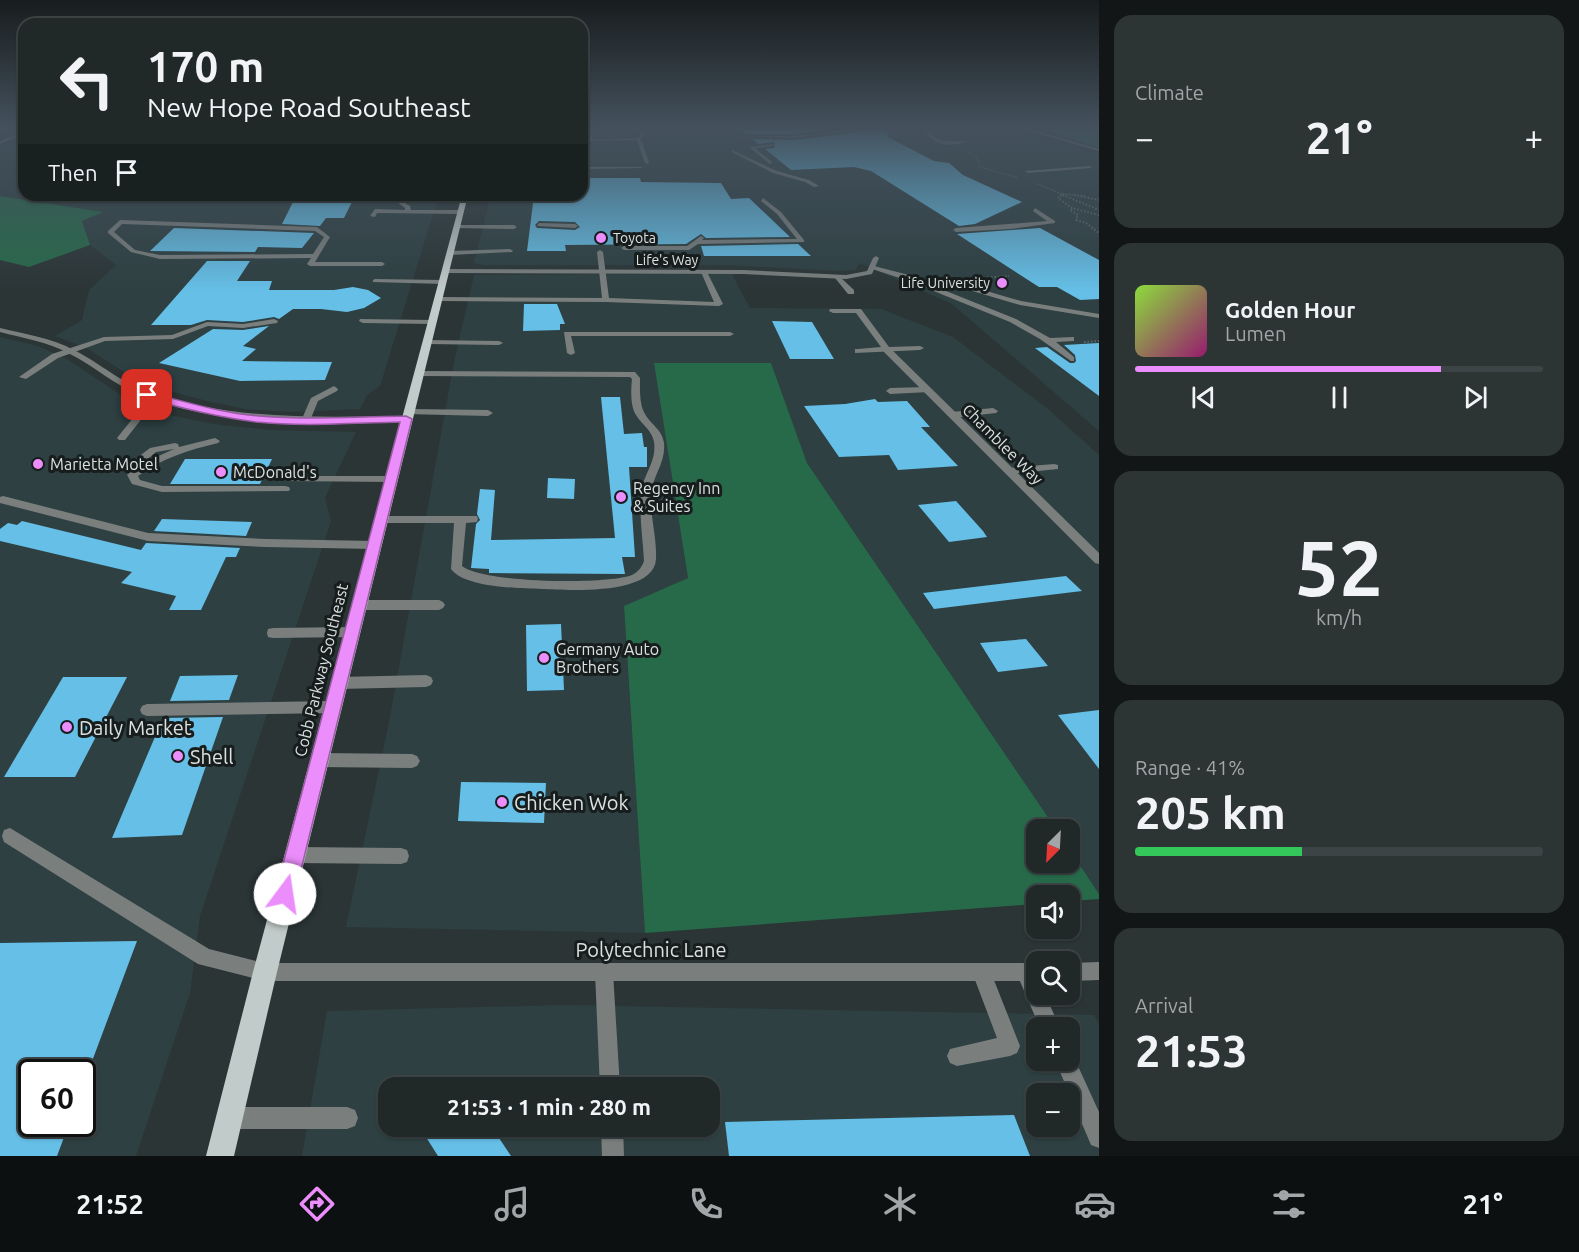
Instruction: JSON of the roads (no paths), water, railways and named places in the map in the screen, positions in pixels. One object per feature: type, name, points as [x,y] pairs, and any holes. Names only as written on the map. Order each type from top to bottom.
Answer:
[{"type":"main road","name":"Cobb Parkway Southeast","points":[[220,1156],[265,972],[463,201]]},
{"type":"street","points":[[811,183],[816,186]]},
{"type":"street","points":[[624,248],[688,248],[698,238],[802,241],[779,213],[763,200]]},
{"type":"street","points":[[400,202],[408,207],[404,213]]},
{"type":"street","points":[[956,230],[1053,222],[1035,210]]},
{"type":"street","points":[[373,216],[375,211],[460,212]]},
{"type":"street","points":[[315,256],[160,257],[133,251],[110,232],[120,222],[271,226],[317,230],[327,237],[310,264],[382,264]]},
{"type":"street","points":[[539,225],[575,226]]},
{"type":"street","points":[[457,227],[514,227]]},
{"type":"street","points":[[450,253],[510,251]]},
{"type":"street","points":[[600,252],[606,300]]},
{"type":"street","points":[[876,258],[874,268],[908,277],[1016,321],[1050,340],[1071,359]]},
{"type":"street","name":"Life's Way","points":[[446,271],[704,272],[837,277],[864,276],[874,268]]},
{"type":"street","points":[[438,299],[606,300],[719,304],[704,272]]},
{"type":"street","points":[[837,277],[850,292]]},
{"type":"street","points":[[375,281],[443,282]]},
{"type":"street","points":[[933,288],[959,285],[1020,303],[1099,316]]},
{"type":"street","name":"Chamblee Way","points":[[833,311],[858,311],[886,349],[1099,560]]},
{"type":"street","points":[[23,377],[68,351],[104,339],[173,337],[207,324],[243,326],[274,321]]},
{"type":"street","points":[[363,321],[432,322]]},
{"type":"street","points":[[0,330],[68,351],[119,382],[163,400],[225,415],[306,421],[488,412]]},
{"type":"street","points":[[571,353],[567,334],[730,334]]},
{"type":"street","points":[[1050,340],[1071,339]]},
{"type":"street","points":[[427,342],[500,343]]},
{"type":"street","points":[[858,351],[920,348]]},
{"type":"street","points":[[381,519],[466,519],[456,566],[458,571],[466,575],[503,583],[595,586],[630,580],[647,569],[650,561],[646,495],[650,476],[659,459],[658,437],[639,414],[635,390],[636,378],[632,374],[419,373]]},
{"type":"street","points":[[306,421],[314,400],[334,389]]},
{"type":"street","points":[[890,391],[926,390]]},
{"type":"street","points":[[122,438],[140,415],[163,400]]},
{"type":"street","points":[[952,415],[993,411]]},
{"type":"street","points":[[215,441],[174,451],[146,464],[132,475],[136,482],[162,489],[391,479]]},
{"type":"street","points":[[1008,471],[1054,467]]},
{"type":"street","points":[[3,500],[148,537],[265,543],[375,544]]},
{"type":"street","points":[[359,604],[439,606]]},
{"type":"street","points":[[273,633],[352,632]]},
{"type":"street","points":[[339,683],[426,681]]},
{"type":"street","points":[[147,710],[333,707]]},
{"type":"street","points":[[319,760],[412,760]]},
{"type":"street","name":"Polytechnic Lane","points":[[10,836],[204,957],[265,972],[1026,972]]},
{"type":"street","points":[[295,855],[400,856]]},
{"type":"street","points":[[1080,972],[1099,971]]},
{"type":"street","points":[[604,972],[609,1077]]},
{"type":"street","points":[[957,1056],[1010,1046],[981,972]]},
{"type":"street","points":[[1070,1071],[1099,1137]]},
{"type":"street","points":[[229,1118],[347,1118]]},
{"type":"street","points":[[612,1137],[613,1156]]},
{"type":"place","name":"Toyota","points":[[601,238]]},
{"type":"place","name":"Life University","points":[[1002,283]]},
{"type":"place","name":"Marietta Motel","points":[[38,464]]},
{"type":"place","name":"McDonald's","points":[[221,472]]},
{"type":"place","name":"Regency Inn & Suites","points":[[621,497]]},
{"type":"place","name":"Germany Auto Brothers","points":[[544,658]]},
{"type":"place","name":"Daily Market","points":[[67,727]]},
{"type":"place","name":"Shell","points":[[178,756]]},
{"type":"place","name":"Chicken Wok","points":[[502,802]]}]
